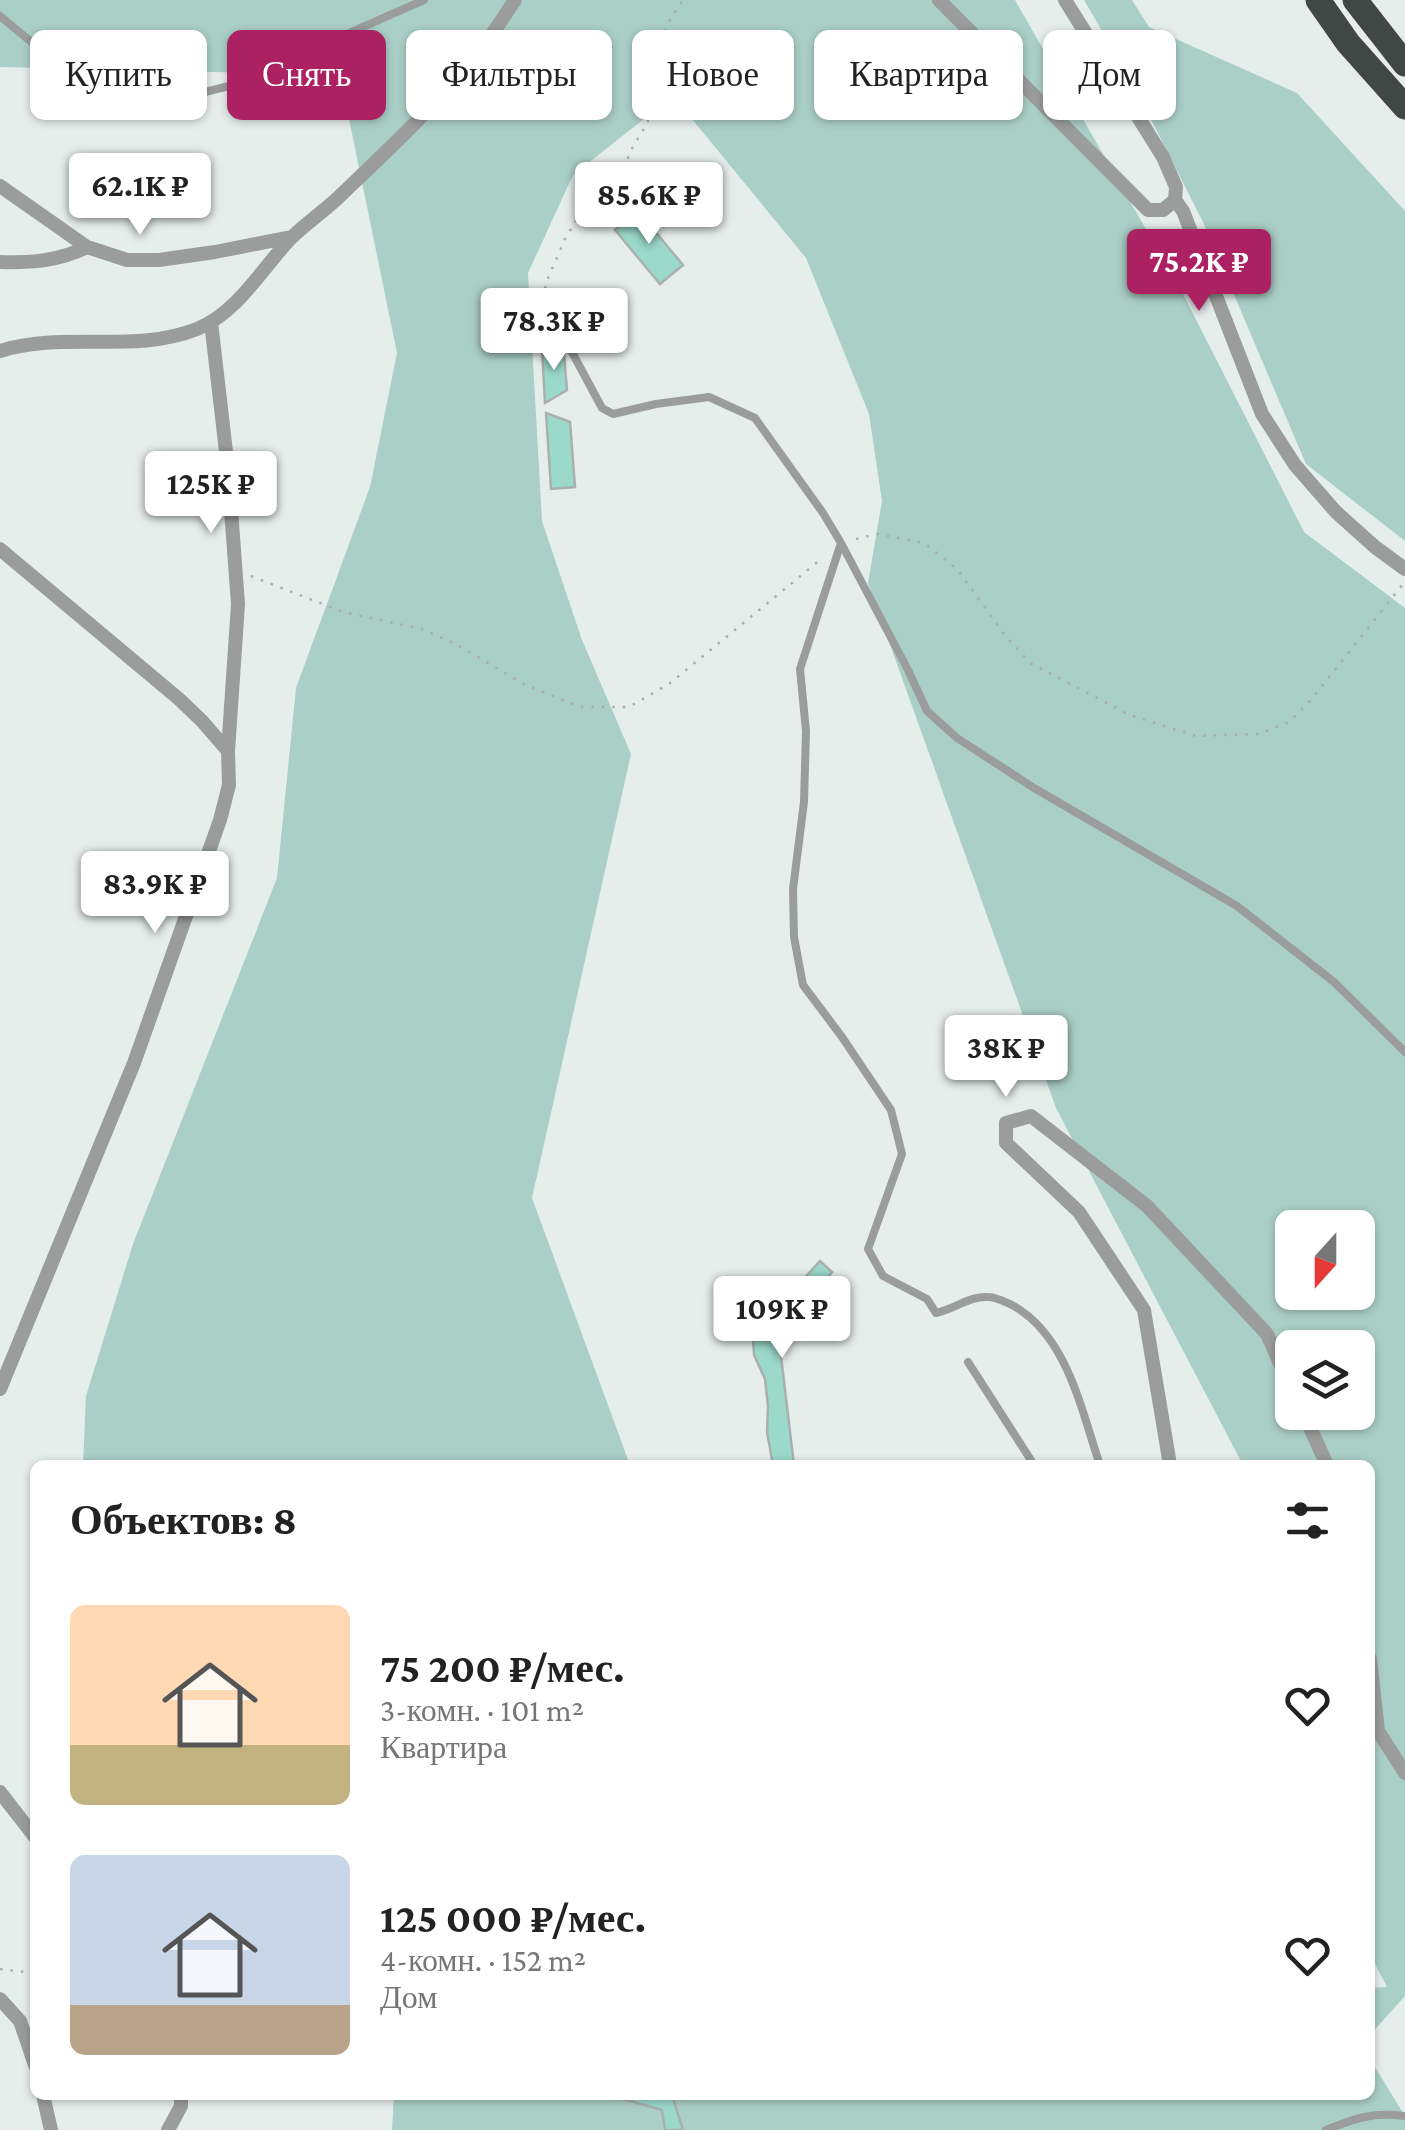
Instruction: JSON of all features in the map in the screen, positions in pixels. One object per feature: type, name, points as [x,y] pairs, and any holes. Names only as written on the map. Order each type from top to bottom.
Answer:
[{"type":"highway","points":[[1318,0],[1348,43],[1405,107]]},
{"type":"highway","points":[[1355,0],[1405,64]]},
{"type":"street","points":[[0,351],[54,343],[154,340],[211,322],[249,287],[292,237],[404,134],[476,56],[515,0]]},
{"type":"street","points":[[939,0],[1148,210],[1163,210],[1175,200]]},
{"type":"street","points":[[1066,0],[1163,157],[1176,187],[1175,200],[1262,414],[1295,465],[1336,512],[1405,569]]},
{"type":"street","points":[[0,186],[88,247],[128,260],[159,260],[292,237]]},
{"type":"street","points":[[0,262],[39,262],[88,247]]},
{"type":"street","points":[[0,1389],[134,1064],[229,785],[238,604],[211,322]]},
{"type":"street","points":[[0,550],[178,698],[228,751]]},
{"type":"street","points":[[1169,1460],[1144,1310],[1080,1212],[1006,1143],[1006,1123],[1031,1116],[1147,1206],[1267,1334],[1275,1352]]},
{"type":"street","points":[[1311,1430],[1325,1460]]},
{"type":"street","points":[[1375,1703],[1378,1730],[1405,1773]]},
{"type":"street","points":[[0,1792],[30,1831]]},
{"type":"street","points":[[0,1999],[20,2022],[30,2051]]},
{"type":"street","points":[[44,2100],[50,2130]]},
{"type":"street","points":[[168,2130],[182,2100]]},
{"type":"lane","points":[[0,16],[64,69],[102,94],[131,102],[229,86],[424,0]]},
{"type":"lane","points":[[566,341],[602,408],[613,414],[709,397],[755,418],[841,543],[927,710],[937,720],[1034,788],[1237,906],[1334,982],[1405,1052]]},
{"type":"lane","points":[[841,543],[800,670],[806,731],[804,802],[792,889],[794,937],[803,984],[891,1110],[902,1154],[868,1248],[884,1276],[927,1298],[936,1313],[970,1299],[992,1296],[1030,1317],[1050,1337],[1070,1378],[1098,1460]]},
{"type":"lane","points":[[968,1362],[1031,1460]]},
{"type":"lane","points":[[1326,2130],[1361,2116],[1405,2116]]},
{"type":"path","points":[[566,341],[548,312],[545,285],[587,202],[624,171],[648,122],[645,90],[649,75],[668,23],[683,0]]},
{"type":"path","points":[[235,570],[344,612],[422,629],[524,684],[580,707],[629,707],[669,684],[841,543],[876,534],[924,543],[957,569],[1030,664],[1130,716],[1196,736],[1259,734],[1289,722],[1312,700],[1405,581]]},
{"type":"path","points":[[0,1970],[30,1973]]},
{"type":"green space","points":[[0,0],[1015,0],[1043,49],[1043,120],[1084,120],[1184,296],[1304,532],[1405,608],[1405,1996],[1375,2029],[1375,1988],[1387,1987],[1375,1964],[1375,1460],[1240,1460],[1056,1108],[868,583],[882,501],[869,414],[806,258],[693,120],[794,120],[794,30],[632,30],[632,120],[643,120],[573,175],[528,273],[542,521],[582,640],[631,754],[532,1198],[628,1460],[83,1460],[86,1396],[133,1244],[277,878],[296,688],[370,487],[397,353],[349,120],[386,120],[386,30],[227,30],[227,72],[207,72],[207,30],[30,30],[30,68],[0,67]]},
{"type":"green space","points":[[1084,0],[1132,0],[1149,27],[1156,30],[1102,30]]},
{"type":"green space","points":[[1176,39],[1297,93],[1405,211],[1405,541],[1306,464],[1203,222],[1151,120],[1176,120]]},
{"type":"green space","points":[[1375,2067],[1405,2116],[1405,2130],[392,2130],[394,2100],[1375,2100]]},
{"type":"building","points":[[638,211],[683,265],[660,284],[615,230]]},
{"type":"building","points":[[561,347],[567,390],[545,403],[542,349]]},
{"type":"building","points":[[546,413],[570,422],[575,487],[551,489]]},
{"type":"building","points":[[820,1261],[832,1272],[788,1331],[781,1356],[793,1460],[772,1460],[765,1379],[754,1355],[753,1338],[759,1325]]},
{"type":"building","points":[[627,2100],[674,2100],[683,2130],[665,2130],[662,2110]]}]
